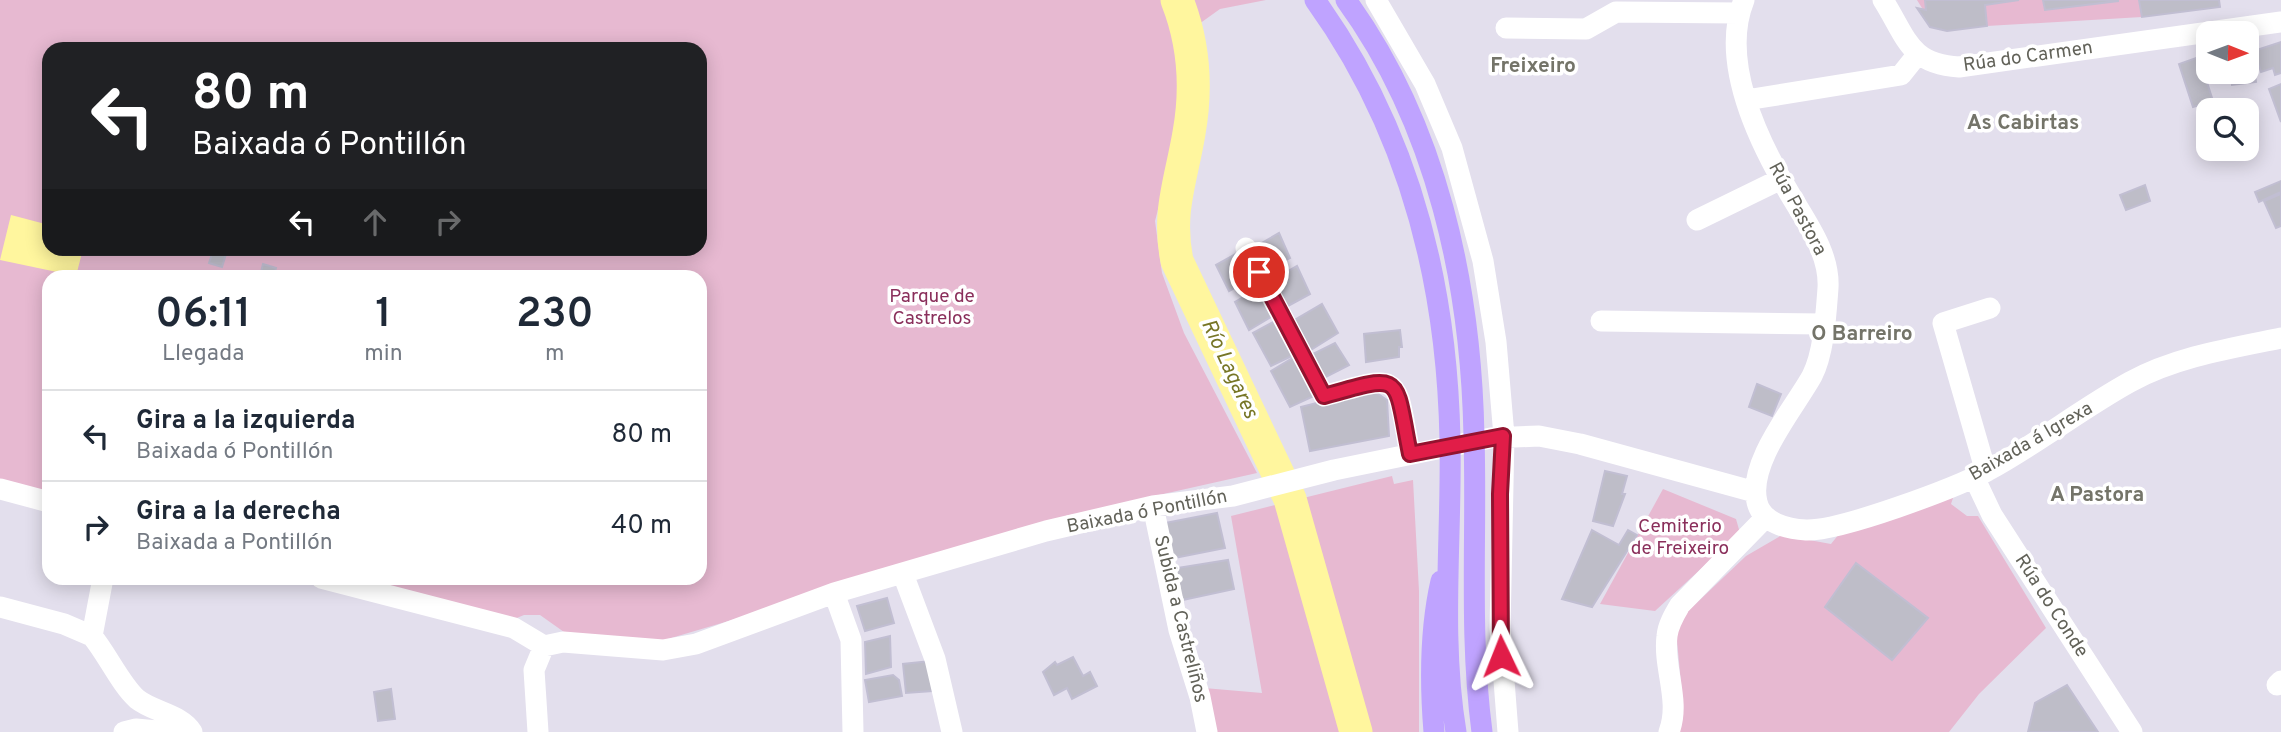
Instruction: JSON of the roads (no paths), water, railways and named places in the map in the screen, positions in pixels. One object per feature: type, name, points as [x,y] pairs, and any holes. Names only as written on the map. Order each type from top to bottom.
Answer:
[{"type":"main road","points":[[1315,0],[1346,46],[1376,102],[1412,188],[1433,269],[1445,353],[1450,440],[1450,659],[1457,732]]},
{"type":"main road","points":[[1346,0],[1383,60],[1413,122],[1446,216],[1457,264],[1465,309],[1473,391],[1474,650],[1482,732]]},
{"type":"main road","points":[[1434,732],[1432,705],[1435,607],[1450,545]]},
{"type":"street","points":[[1376,0],[1425,84],[1452,148],[1483,261],[1496,341],[1500,629],[1508,732]]},
{"type":"street","points":[[1746,100],[1901,75],[1917,55],[1884,0]]},
{"type":"street","points":[[1506,28],[1586,29],[1616,12],[1741,7]]},
{"type":"street","name":"Rúa Pastora","points":[[1741,7],[1738,64],[1751,122],[1822,251],[1828,286],[1812,376],[1771,440],[1755,492]]},
{"type":"street","name":"Rúa do Carmen","points":[[1917,55],[1926,62],[1959,67],[2281,22]]},
{"type":"street","points":[[1697,220],[1781,179]]},
{"type":"street","points":[[1246,248],[1324,396],[1378,380],[1390,383],[1398,393],[1416,452]]},
{"type":"street","name":"Rúa do Conde","points":[[1990,307],[1943,323],[1992,515],[2132,732]]},
{"type":"street","points":[[1601,321],[1823,324]]},
{"type":"street","name":"Baixada á Igrexa","points":[[1765,518],[1796,529],[1827,528],[1925,497],[1980,474],[2132,381],[2178,363],[2281,338]]},
{"type":"street","name":"Baixada ó Pontillón","points":[[544,646],[563,642],[663,650],[696,645],[834,593],[1046,531],[1153,506],[1241,494],[1416,452],[1497,437],[1539,436],[1580,444],[1755,492]]},
{"type":"street","points":[[0,489],[42,500]]},
{"type":"street","points":[[1669,732],[1673,720],[1667,634],[1671,621],[1680,605],[1765,518],[1757,504],[1755,492]]},
{"type":"street","name":"Subida a Castreliños","points":[[1153,506],[1179,630],[1200,696],[1207,732]]},
{"type":"street","points":[[903,574],[935,659],[952,732]]},
{"type":"street","points":[[92,636],[102,585]]},
{"type":"street","points":[[348,585],[514,628],[544,646],[534,670],[538,732]]},
{"type":"street","points":[[834,593],[850,640],[853,732]]},
{"type":"street","points":[[0,607],[64,624],[92,636],[133,696],[148,708],[187,723],[192,732]]},
{"type":"street","points":[[124,732],[136,729],[168,732]]},
{"type":"waterway","name":"Río Lagares","points":[[1177,0],[1187,33],[1193,82],[1191,116],[1174,212],[1177,261],[1290,499],[1356,732]]},
{"type":"district","name":"Freixeiro","points":[[1533,66]]},
{"type":"district","name":"As Cabirtas","points":[[2023,123]]},
{"type":"district","name":"O Barreiro","points":[[1862,334]]},
{"type":"district","name":"A Pastora","points":[[2097,495]]},
{"type":"park label","name":"Parque de Castrelos","points":[[932,308]]},
{"type":"park label","name":"Cemiterio de Freixeiro","points":[[1680,538]]}]
